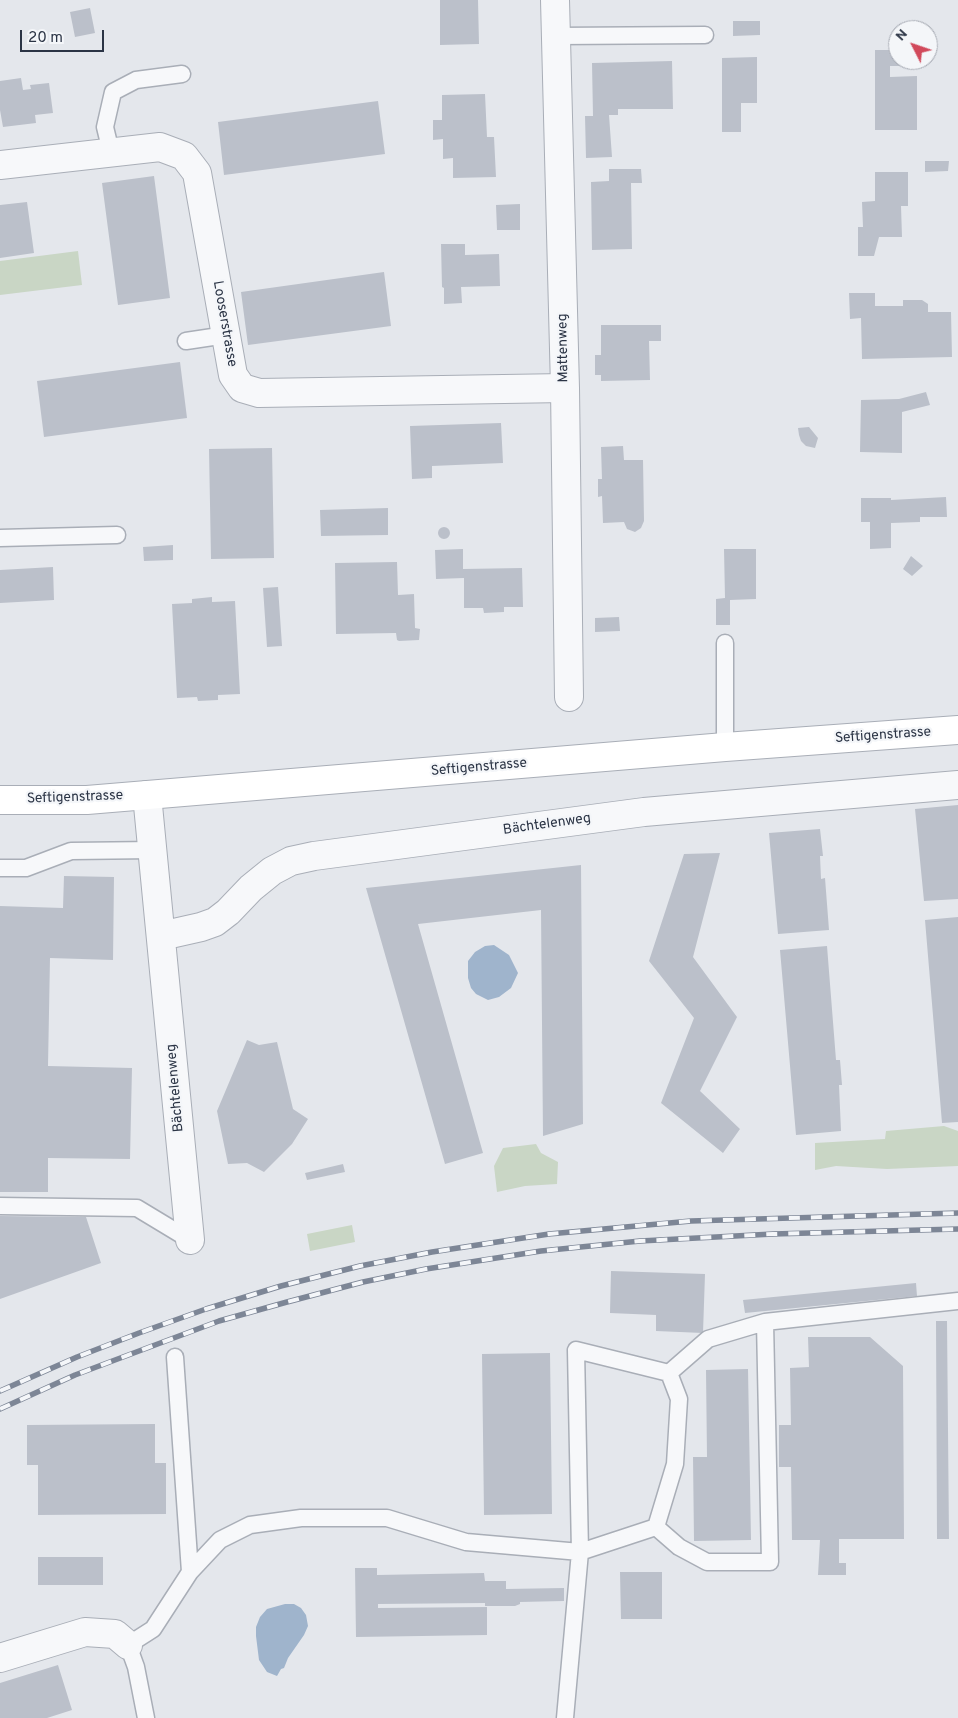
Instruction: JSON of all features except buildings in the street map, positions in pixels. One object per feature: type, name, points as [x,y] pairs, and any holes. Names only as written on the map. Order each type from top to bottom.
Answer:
[{"type":"main road","name":"Seftigenstrasse","points":[[0,800],[87,800],[725,747],[958,730]]},
{"type":"street","name":"Mattenweg","points":[[555,0],[565,388],[569,697]]},
{"type":"street","name":"Looserstrasse","points":[[0,165],[160,147],[184,156],[197,173],[233,375],[242,388],[258,393],[565,388]]},
{"type":"street","name":"Bächtelenweg","points":[[161,936],[201,927],[214,922],[228,912],[251,888],[272,871],[291,862],[314,856],[644,812],[958,785]]},
{"type":"street","name":"Bächtelenweg","points":[[148,795],[190,1240]]},
{"type":"street","points":[[0,1658],[85,1632],[115,1634],[128,1645]]},
{"type":"lane","points":[[556,36],[705,35]]},
{"type":"lane","points":[[111,152],[105,127],[113,92],[136,80],[182,74]]},
{"type":"lane","points":[[186,341],[226,336]]},
{"type":"lane","points":[[0,538],[116,535]]},
{"type":"lane","points":[[725,644],[725,747]]},
{"type":"lane","points":[[0,868],[26,868],[71,851],[154,850]]},
{"type":"lane","points":[[0,1206],[136,1208],[190,1240]]},
{"type":"lane","points":[[668,1373],[708,1339],[765,1322],[958,1301]]},
{"type":"lane","points":[[656,1527],[679,1547],[707,1562],[770,1562],[765,1322]]},
{"type":"lane","points":[[565,1718],[580,1552],[576,1350],[668,1373]]},
{"type":"lane","points":[[175,1357],[190,1572]]},
{"type":"lane","points":[[656,1527],[675,1464],[679,1399],[668,1373]]},
{"type":"lane","points":[[146,1718],[136,1668],[128,1645],[153,1629],[190,1572],[220,1540],[250,1525],[302,1518],[387,1518],[466,1542],[580,1552],[656,1527]]},
{"type":"green space","points":[[78,251],[82,285],[0,295],[0,261]]},
{"type":"green space","points":[[944,1126],[958,1131],[958,1166],[887,1169],[836,1166],[815,1170],[815,1143],[885,1139],[886,1131]]},
{"type":"green space","points":[[536,1144],[541,1153],[558,1162],[557,1184],[525,1186],[497,1192],[494,1166],[503,1148]]},
{"type":"green space","points":[[352,1225],[355,1242],[310,1251],[307,1234]]},
{"type":"water","points":[[494,945],[509,955],[518,973],[511,988],[499,997],[488,1000],[476,994],[471,988],[468,978],[468,961],[475,952],[485,946]]},
{"type":"water","points":[[285,1604],[294,1604],[301,1608],[306,1615],[308,1626],[284,1668],[281,1669],[277,1676],[267,1672],[259,1660],[256,1627],[260,1617],[267,1609]]},
{"type":"railway","points":[[0,1391],[77,1357],[206,1309],[281,1286],[360,1266],[432,1252],[549,1234],[691,1221],[958,1213]]},
{"type":"railway","points":[[0,1409],[75,1375],[219,1321],[363,1282],[426,1269],[541,1251],[640,1241],[773,1234],[958,1229]]}]
